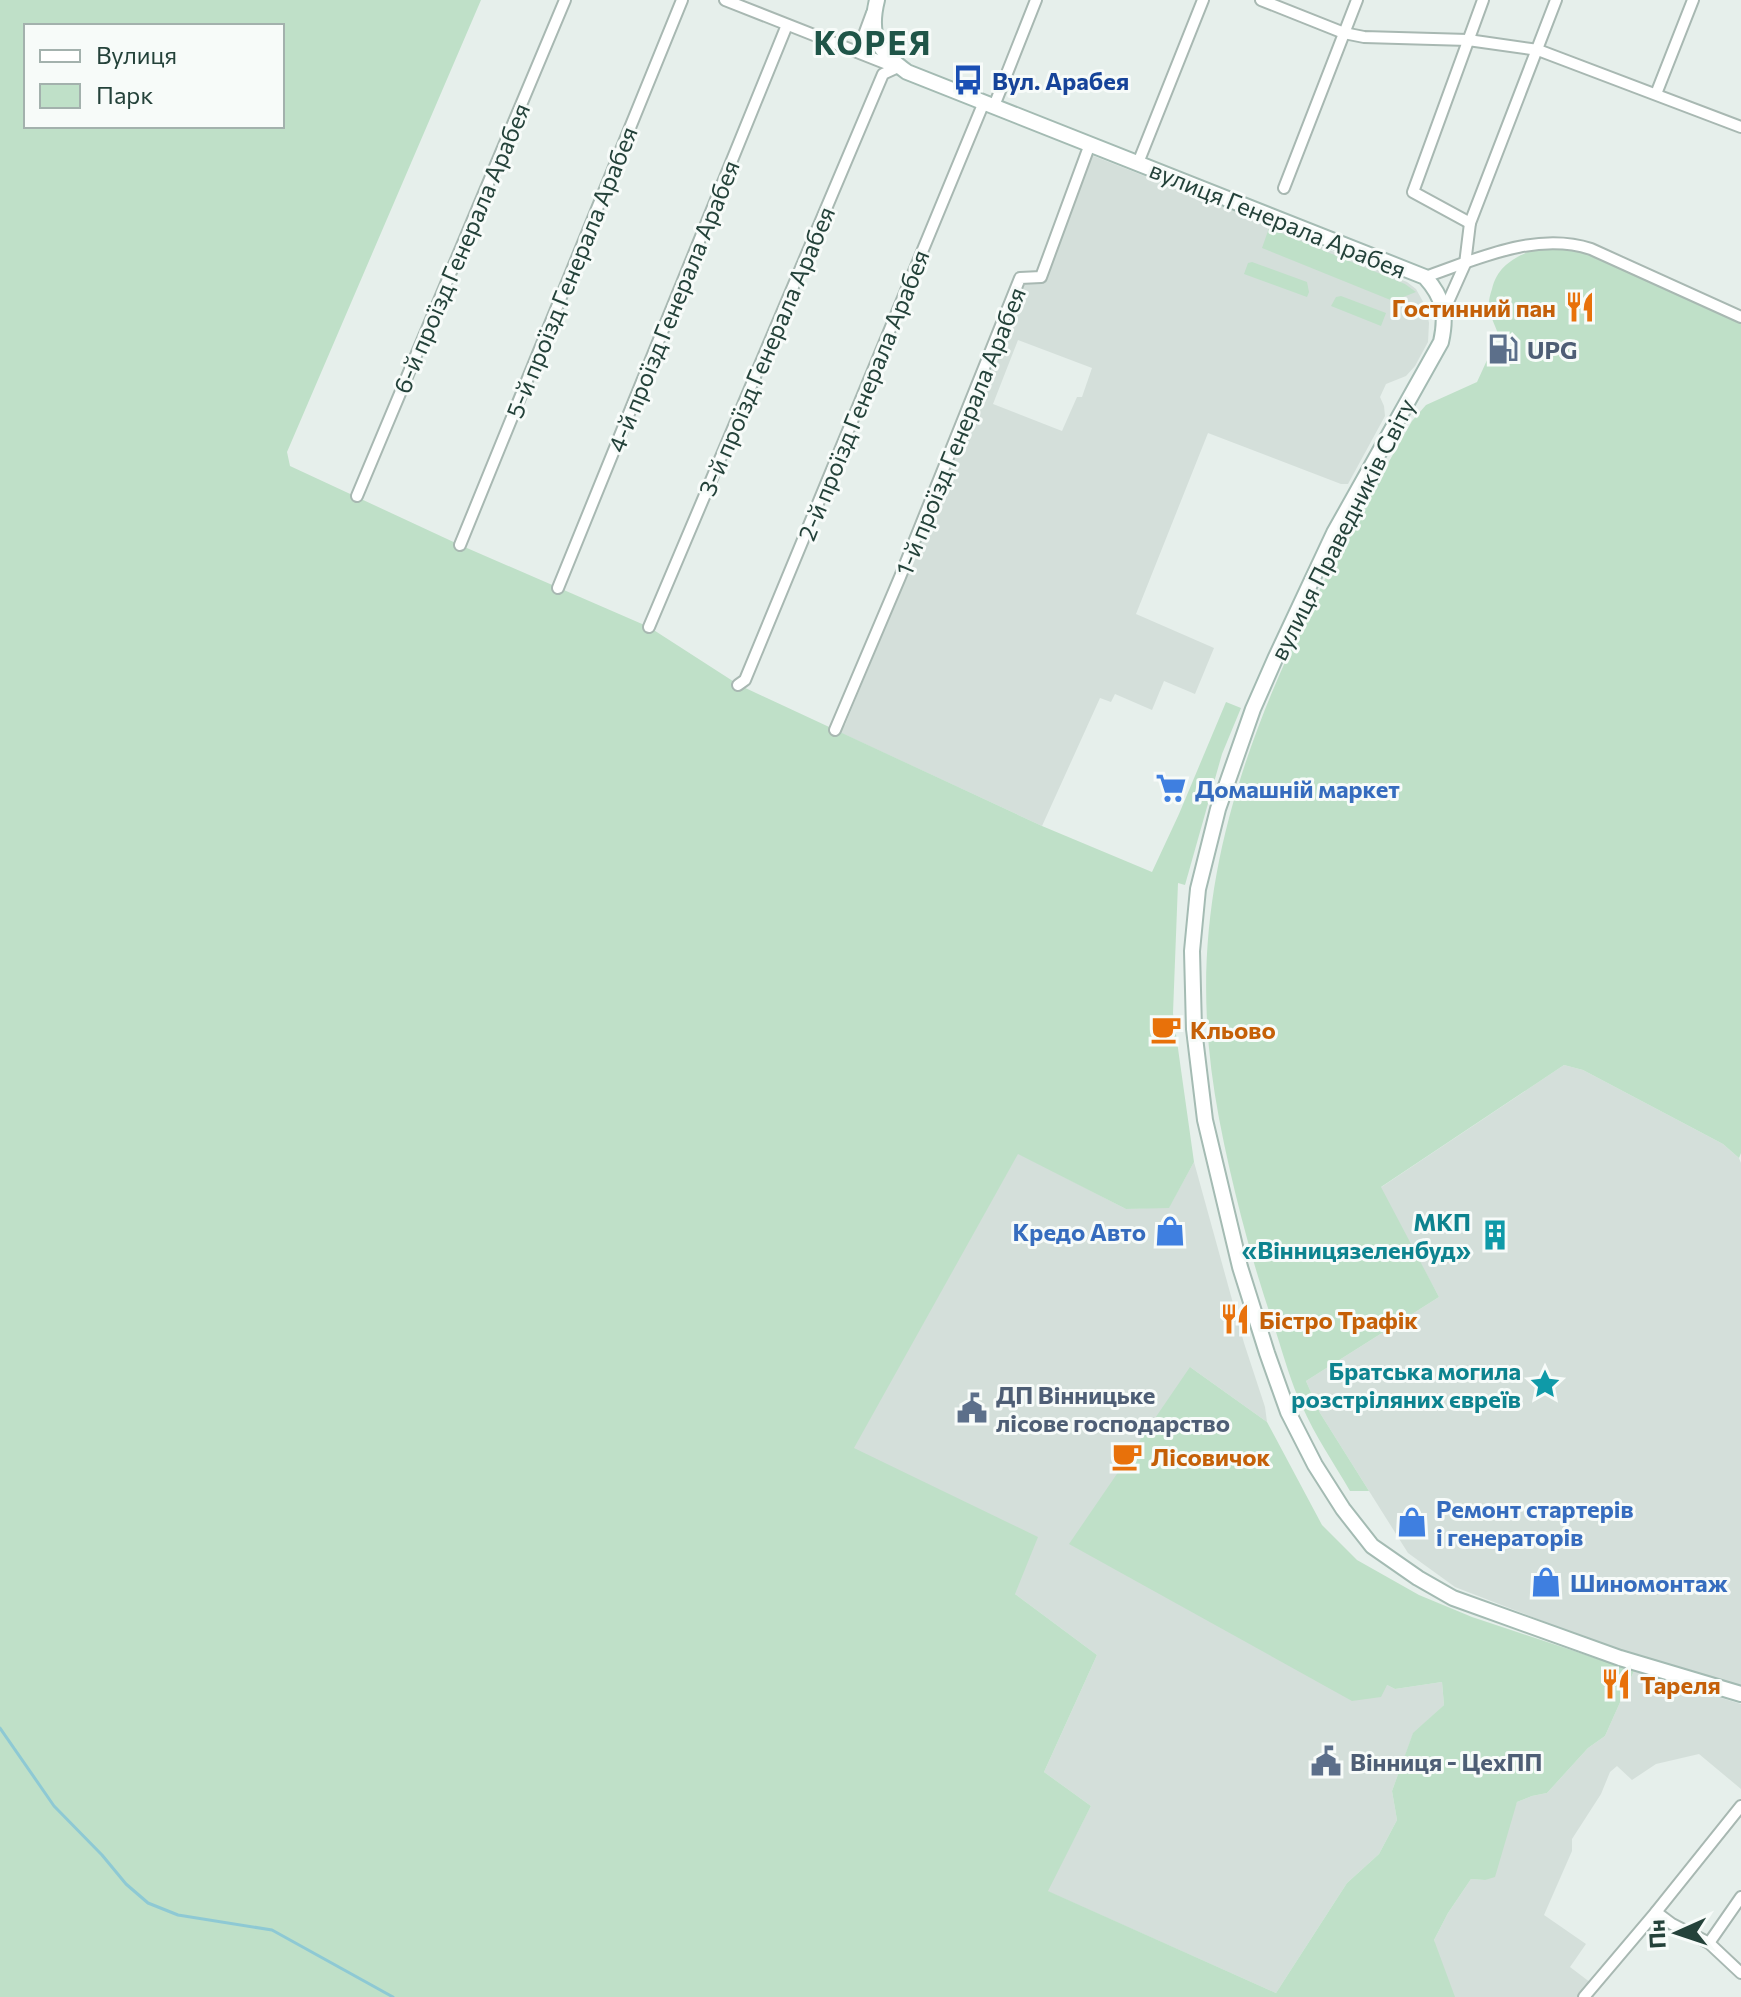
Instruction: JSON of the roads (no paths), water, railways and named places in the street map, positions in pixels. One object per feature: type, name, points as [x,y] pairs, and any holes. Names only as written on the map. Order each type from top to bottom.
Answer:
[{"type":"main road","points":[[877,0],[873,22],[876,39],[887,57],[902,70]]},
{"type":"main road","name":"вулиця Генерала Арабея","points":[[902,70],[1425,277]]},
{"type":"main road","points":[[1425,277],[1435,288],[1444,311]]},
{"type":"main road","name":"вулиця Праведників Світу","points":[[1444,311],[1445,326],[1441,342],[1334,533],[1275,659],[1236,753],[1218,809],[1198,889],[1192,951],[1194,1029],[1205,1120],[1240,1267],[1288,1412],[1315,1465],[1343,1509],[1372,1546],[1453,1598],[1620,1658],[1741,1694]]},
{"type":"street","name":"6-й проїзд Генерала Арабея","points":[[357,496],[565,0]]},
{"type":"street","name":"5-й проїзд Генерала Арабея","points":[[460,545],[682,0]]},
{"type":"street","points":[[725,0],[738,2],[787,25],[902,70]]},
{"type":"street","points":[[858,51],[877,0]]},
{"type":"street","name":"2-й проїзд Генерала Арабея","points":[[738,685],[745,680],[1036,0]]},
{"type":"street","points":[[1138,163],[1203,0]]},
{"type":"street","points":[[1261,0],[1344,33],[1364,37],[1468,40],[1538,50],[1741,127]]},
{"type":"street","points":[[1284,188],[1357,0]]},
{"type":"street","points":[[1470,223],[1413,192],[1483,0]]},
{"type":"street","points":[[1444,311],[1465,264],[1470,223],[1556,0]]},
{"type":"street","points":[[1656,94],[1693,0]]},
{"type":"street","name":"4-й проїзд Генерала Арабея","points":[[558,588],[787,25]]},
{"type":"street","name":"3-й проїзд Генерала Арабея","points":[[649,627],[883,74],[902,70]]},
{"type":"street","name":"1-й проїзд Генерала Арабея","points":[[835,730],[1020,278],[1041,277],[1090,144]]},
{"type":"street","name":"вулиця Генерала Арабея","points":[[1425,277],[1495,253],[1547,243],[1568,243],[1591,249],[1741,317]]},
{"type":"street","points":[[1584,1997],[1741,1806]]},
{"type":"street","points":[[1709,1943],[1741,1897]]},
{"type":"street","points":[[1656,1912],[1709,1943],[1741,1973]]},
{"type":"waterway","points":[[0,1728],[54,1806],[126,1884],[148,1903],[178,1915],[272,1930],[393,1997]]},
{"type":"place","name":"Вул. Арабея","points":[[968,80]]},
{"type":"place","name":"Гостинний пан","points":[[1580,307]]},
{"type":"place","name":"UPG","points":[[1503,349]]},
{"type":"place","name":"Домашній маркет","points":[[1171,788]]},
{"type":"place","name":"Кльово","points":[[1166,1029]]},
{"type":"place","name":"Кредо Авто","points":[[1170,1231]]},
{"type":"place","name":"МКП «Вінницязеленбуд»","points":[[1495,1235]]},
{"type":"place","name":"Бістро Трафік","points":[[1235,1319]]},
{"type":"place","name":"Братська могила розстріляних євреїв","points":[[1545,1384]]},
{"type":"place","name":"ДП Вінницьке лісове господарство","points":[[972,1408]]},
{"type":"place","name":"Лісовичок","points":[[1127,1456]]},
{"type":"place","name":"Ремонт стартерів і генераторів","points":[[1412,1522]]},
{"type":"place","name":"Шиномонтаж","points":[[1546,1582]]},
{"type":"place","name":"Тареля","points":[[1616,1684]]},
{"type":"place","name":"Вінниця - ЦехПП","points":[[1326,1761]]},
{"type":"district","name":"КОРЕЯ","points":[[873,42]]}]
